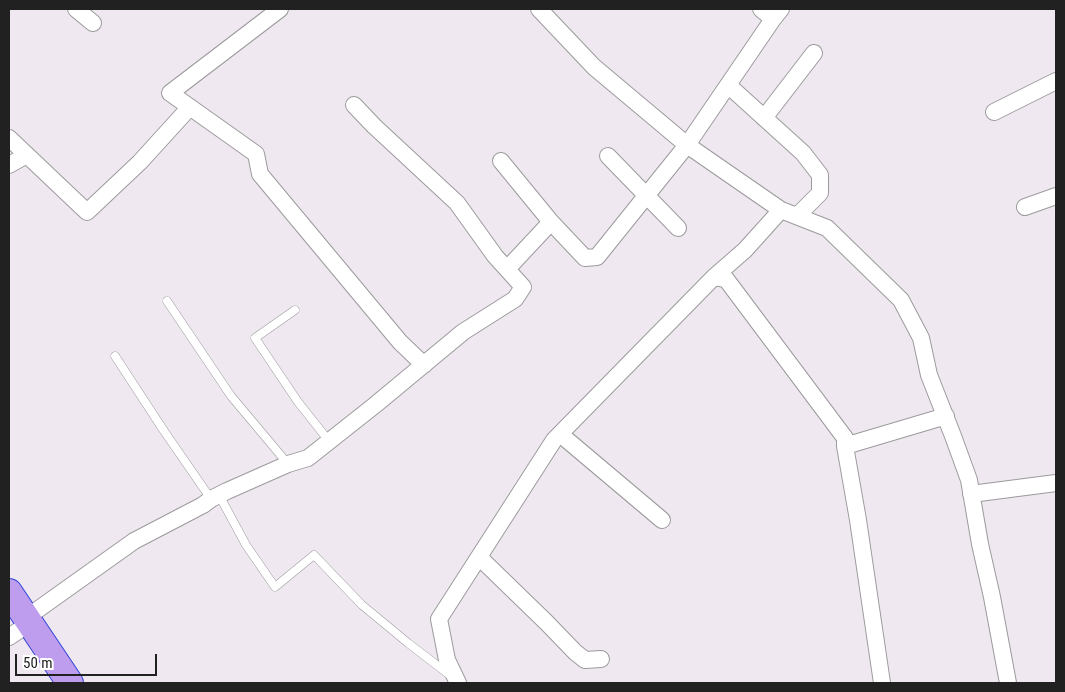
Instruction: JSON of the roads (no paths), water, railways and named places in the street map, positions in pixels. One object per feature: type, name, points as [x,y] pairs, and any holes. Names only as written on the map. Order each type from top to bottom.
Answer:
[{"type":"highway","points":[[9,592],[22,626],[70,683]]},
{"type":"street","points":[[76,9],[93,23]]},
{"type":"street","points":[[280,9],[170,93],[256,154],[260,174],[400,342],[424,365]]},
{"type":"street","points":[[539,9],[594,67],[687,145],[781,210],[827,228],[901,300],[922,338],[929,375],[946,416],[968,480],[1008,683]]},
{"type":"street","points":[[501,161],[551,222],[585,258],[597,257],[687,145],[728,85],[772,12]]},
{"type":"street","points":[[764,118],[814,53]]},
{"type":"street","points":[[994,112],[1056,81]]},
{"type":"street","points":[[728,85],[803,153],[820,175],[820,193],[797,216]]},
{"type":"street","points":[[22,626],[134,540],[215,497],[288,464],[308,458],[375,406],[463,332],[515,299],[522,287],[495,256],[457,203],[374,126],[354,104]]},
{"type":"street","points":[[9,138],[87,212],[140,162],[190,107]]},
{"type":"street","points":[[9,165],[27,155]]},
{"type":"street","points":[[608,156],[678,228]]},
{"type":"street","points":[[1025,207],[1056,196]]},
{"type":"street","points":[[457,682],[447,660],[440,619],[554,440],[714,277],[745,250],[781,210]]},
{"type":"street","points":[[507,269],[551,222]]},
{"type":"street","points":[[714,277],[726,279],[845,438],[882,683]]},
{"type":"street","points":[[845,446],[946,416]]},
{"type":"street","points":[[560,434],[662,520]]},
{"type":"street","points":[[971,494],[1056,483]]},
{"type":"street","points":[[479,557],[575,652],[585,660],[601,659]]},
{"type":"lane","points":[[167,301],[231,396],[288,464]]},
{"type":"lane","points":[[296,310],[255,338],[298,402],[329,441]]},
{"type":"lane","points":[[115,356],[164,431],[215,497],[275,587],[314,555],[362,605],[457,682]]}]
